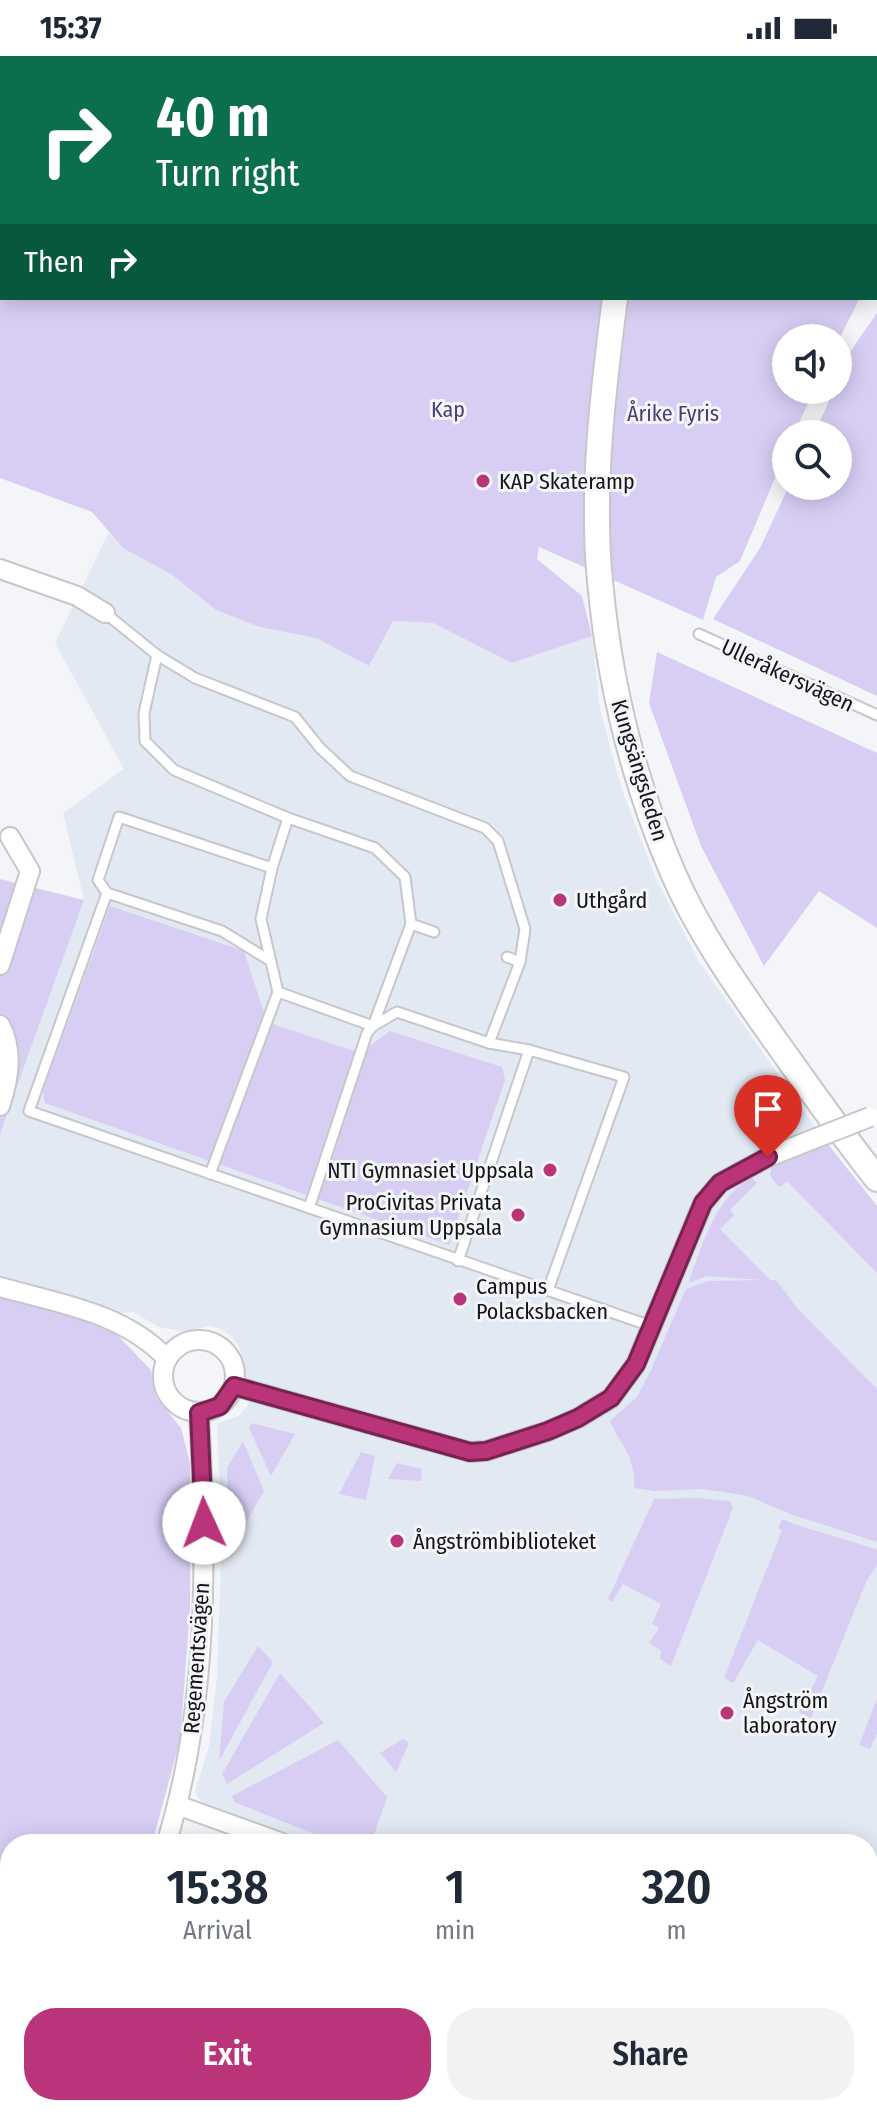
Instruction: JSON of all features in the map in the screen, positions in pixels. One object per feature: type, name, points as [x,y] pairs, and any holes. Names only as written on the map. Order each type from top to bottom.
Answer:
[{"type":"main road","name":"Kungsängsleden","points":[[615,300],[599,449],[599,580],[618,704],[640,785],[674,875],[718,959],[848,1144],[877,1179]]},
{"type":"street","points":[[0,569],[77,596],[105,613]]},
{"type":"street","points":[[0,965],[30,871],[10,837]]},
{"type":"street","points":[[0,1025],[6,1035],[10,1061],[0,1106]]},
{"type":"street","points":[[234,1386],[470,1452],[486,1451],[548,1431],[578,1418],[611,1398],[636,1364],[703,1203],[720,1183],[768,1157],[874,1116]]},
{"type":"street","points":[[0,1287],[98,1315],[125,1326],[151,1341],[167,1359]]},
{"type":"street","points":[[191,1341],[214,1343],[231,1360],[235,1373],[234,1386],[220,1406],[199,1413],[185,1411],[166,1394],[162,1372],[167,1359],[179,1346],[191,1341]]},
{"type":"street","name":"Regementsvägen","points":[[169,1834],[191,1736],[199,1668],[204,1523],[199,1413]]},
{"type":"street","points":[[177,1805],[257,1834]]},
{"type":"lane","points":[[105,613],[157,655],[195,678],[295,717],[320,748],[350,776],[485,828],[498,841],[525,929],[520,962],[489,1043]]},
{"type":"lane","name":"Ulleråkersvägen","points":[[699,634],[877,715]]},
{"type":"lane","points":[[157,655],[144,713],[145,741],[174,770],[288,818],[375,848],[405,877],[411,924],[373,1026]]},
{"type":"lane","points":[[269,960],[222,931],[107,893],[98,880],[119,817],[272,868]]},
{"type":"lane","points":[[210,1174],[278,992],[261,919],[272,868],[288,818]]},
{"type":"lane","points":[[107,893],[29,1111],[651,1326]]},
{"type":"lane","points":[[411,924],[434,932]]},
{"type":"lane","points":[[507,957],[520,962]]},
{"type":"lane","points":[[278,992],[373,1026]]},
{"type":"lane","points":[[309,1208],[367,1033],[397,1012],[489,1043],[529,1050],[624,1077],[548,1290]]},
{"type":"lane","points":[[458,1261],[529,1050]]},
{"type":"shaded area","name":"Campus Polacksbacken","points":[[109,532],[124,549],[171,574],[216,610],[259,627],[316,638],[369,666],[393,621],[433,623],[512,663],[592,636],[600,709],[622,790],[656,879],[700,963],[830,1148],[877,1206],[877,1834],[257,1834],[211,1818],[195,1792],[209,1746],[217,1677],[222,1532],[217,1423],[239,1416],[252,1395],[239,1346],[221,1329],[209,1326],[186,1332],[159,1327],[133,1312],[98,1315],[0,1287],[0,1134],[84,900],[63,813],[124,769],[55,643]]},
{"type":"green space","points":[[0,300],[859,300],[847,324],[772,324],[772,404],[808,404],[800,420],[772,420],[772,485],[740,561],[716,577],[703,620],[539,547],[537,559],[582,596],[592,636],[512,663],[433,623],[393,621],[369,666],[316,638],[259,627],[216,610],[171,574],[124,549],[92,512],[0,478]]},
{"type":"green space","points":[[877,313],[877,696],[713,619],[760,548],[782,500],[852,500],[852,420],[820,420],[828,404],[852,404],[852,351]]},
{"type":"green space","points":[[657,652],[877,753],[877,928],[819,891],[764,966],[701,846],[649,703]]},
{"type":"green space","points":[[0,879],[84,900],[0,1134]]},
{"type":"green space","points":[[110,906],[244,951],[267,1022],[360,1053],[390,1031],[502,1067],[505,1080],[449,1245],[45,1103],[43,1091]]},
{"type":"green space","points":[[827,1143],[877,1206],[877,1273],[787,1181],[780,1187],[771,1176],[773,1163]]},
{"type":"green space","points":[[752,1178],[757,1183],[730,1210],[734,1215],[720,1229],[770,1280],[776,1280],[798,1309],[877,1389],[877,1542],[790,1514],[748,1496],[703,1489],[655,1491],[634,1488],[633,1467],[610,1421],[637,1397],[686,1289],[707,1281],[761,1280],[707,1276],[688,1283],[719,1209],[739,1186]]},
{"type":"green space","points":[[0,1287],[98,1315],[151,1370],[156,1397],[181,1428],[190,1463],[190,1609],[180,1740],[155,1834],[0,1834]]},
{"type":"green space","points":[[252,1423],[295,1434],[271,1476],[249,1428]]},
{"type":"green space","points":[[243,1441],[264,1491],[230,1551],[227,1468]]},
{"type":"green space","points":[[361,1452],[375,1456],[366,1500],[339,1494]]},
{"type":"green space","points":[[397,1463],[422,1469],[421,1481],[388,1479]]},
{"type":"green space","points":[[654,1499],[730,1501],[733,1508],[671,1666],[660,1659],[661,1651],[649,1643],[659,1628],[652,1624],[661,1604],[623,1584],[612,1602],[608,1599]]},
{"type":"green space","points":[[782,1519],[877,1550],[877,1565],[867,1580],[811,1718],[799,1712],[818,1676],[758,1640],[733,1683],[724,1678],[782,1530],[778,1528]]},
{"type":"green space","points":[[258,1646],[273,1662],[219,1761],[224,1702]]},
{"type":"green space","points":[[280,1673],[324,1723],[227,1784],[222,1774]]},
{"type":"green space","points":[[877,1699],[877,1733],[870,1749],[859,1745]]},
{"type":"green space","points":[[403,1739],[409,1743],[396,1772],[380,1753]]},
{"type":"green space","points":[[338,1740],[387,1797],[374,1834],[314,1834],[234,1802],[232,1796]]},
{"type":"place","name":"KAP Skateramp","points":[[483,481]]},
{"type":"place","name":"Uthgård","points":[[560,900]]},
{"type":"place","name":"NTI Gymnasiet Uppsala","points":[[550,1170]]},
{"type":"place","name":"ProCivitas Privata Gymnasium Uppsala","points":[[518,1215]]},
{"type":"place","name":"Campus Polacksbacken","points":[[460,1299]]},
{"type":"place","name":"Ångströmbiblioteket","points":[[397,1541]]},
{"type":"place","name":"Ångström laboratory","points":[[727,1713]]},
{"type":"route","points":[[204,1523],[199,1413],[220,1406],[234,1386],[470,1452],[486,1451],[548,1431],[601,1405],[611,1398],[636,1364],[703,1203],[720,1183],[768,1157]]},
{"type":"park label","name":"Kap","points":[[448,409]]},
{"type":"park label","name":"Årike Fyris","points":[[673,413]]}]
